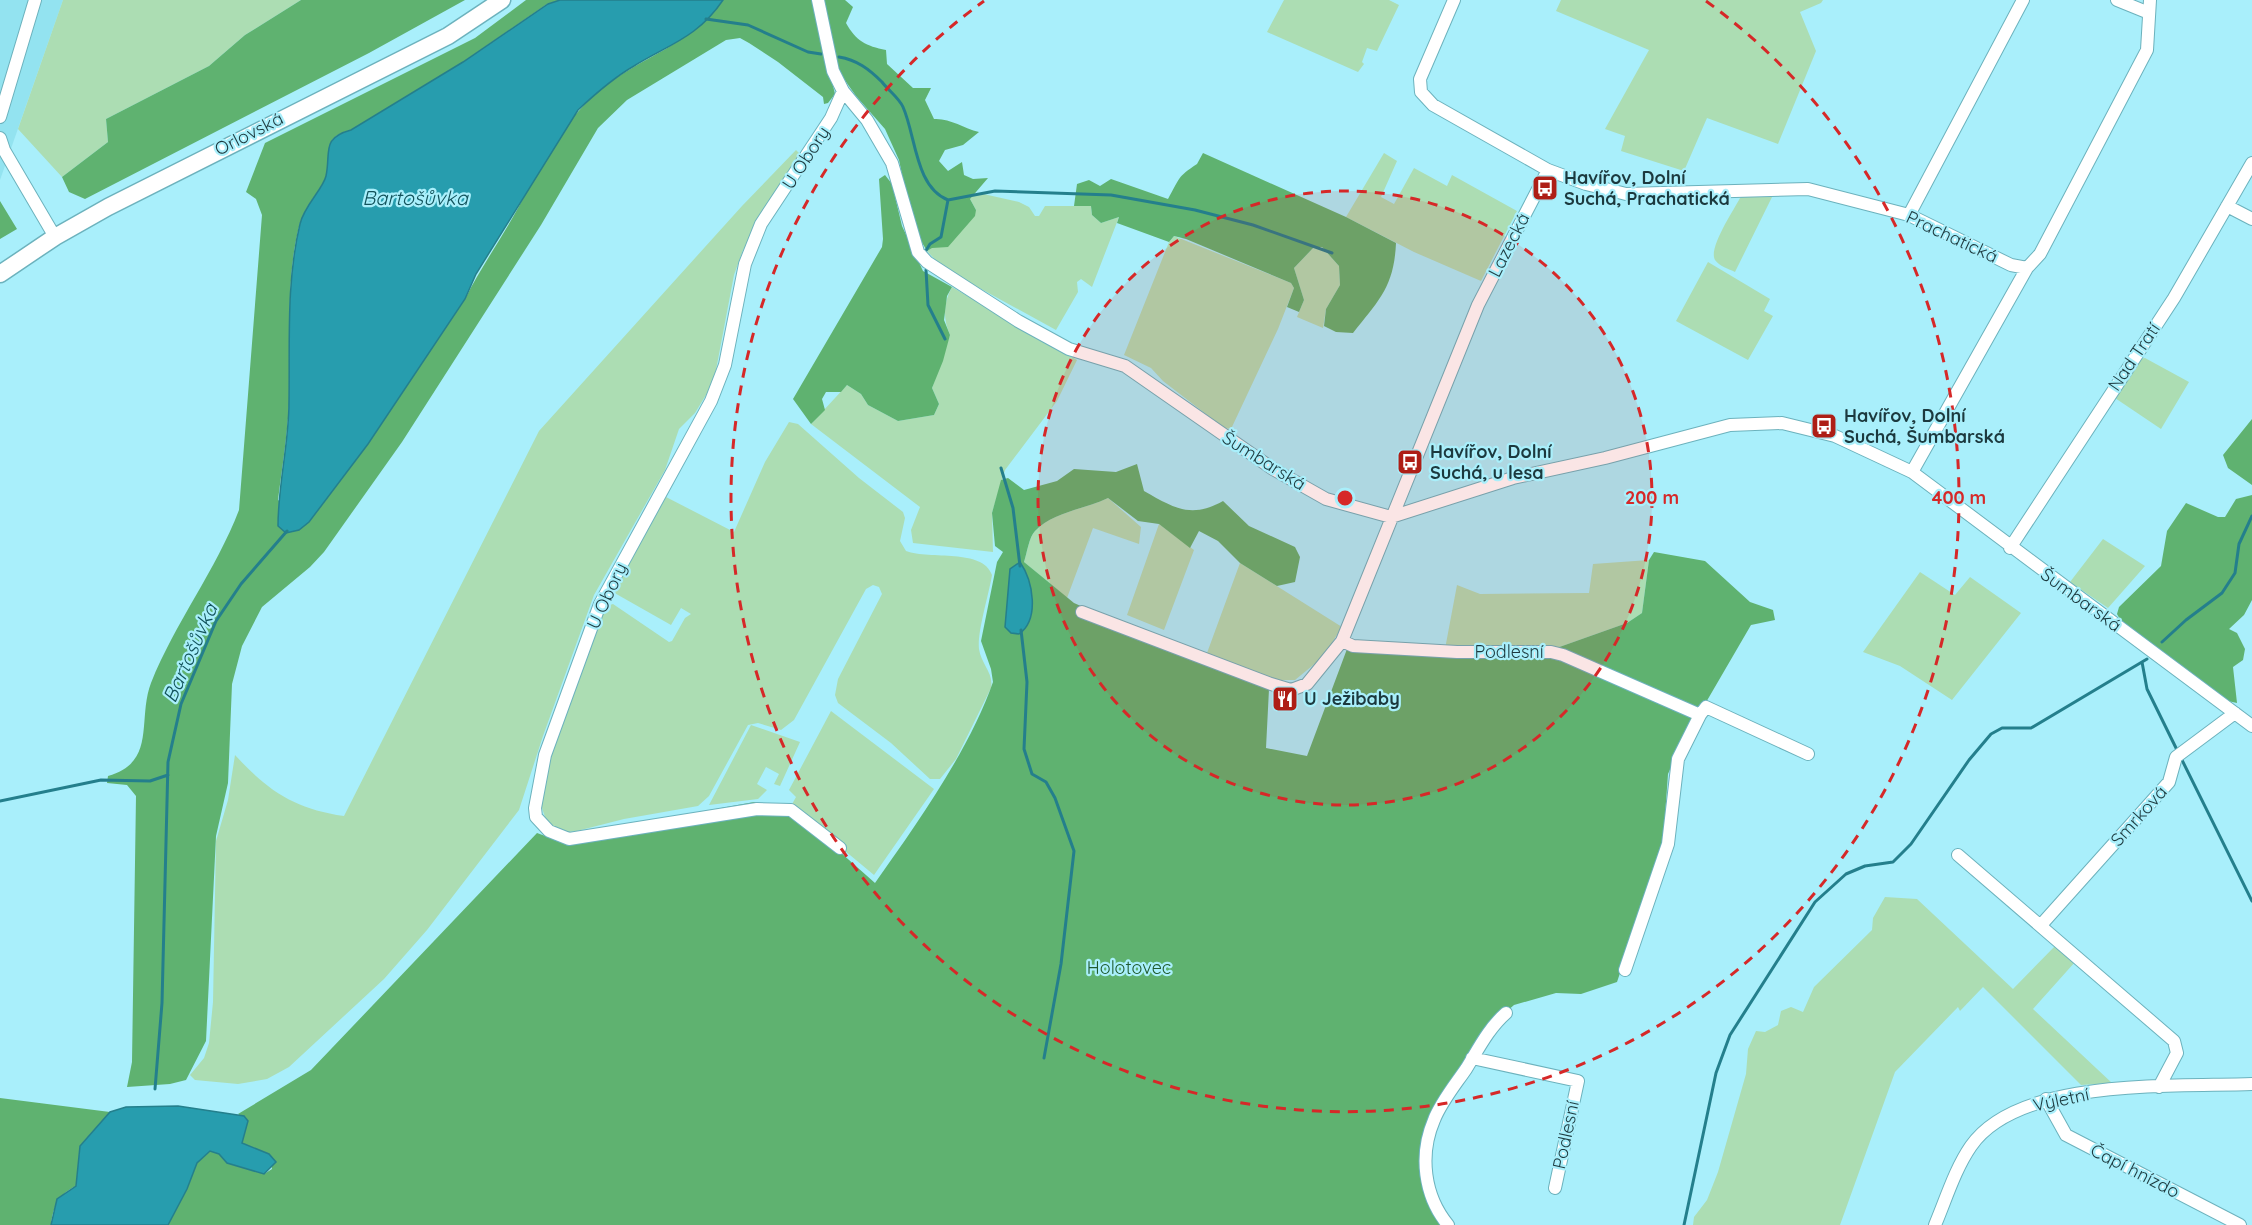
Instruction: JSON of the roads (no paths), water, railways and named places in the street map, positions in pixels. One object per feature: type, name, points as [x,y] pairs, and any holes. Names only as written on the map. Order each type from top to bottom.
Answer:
[{"type":"street","points":[[0,117],[35,0]]},
{"type":"street","name":"Orlovská","points":[[0,274],[55,237],[254,131],[448,36],[502,0]]},
{"type":"street","name":"Šumbarská","points":[[818,0],[833,71],[843,91],[867,120],[892,163],[918,252],[927,262],[1018,321],[1069,349],[1125,366],[1272,469],[1326,499],[1391,517],[1513,478],[1605,458],[1730,425],[1782,423],[1835,436],[1912,472],[2010,548],[2252,726]]},
{"type":"street","points":[[1454,0],[1420,79],[1421,92],[1433,105],[1548,170]]},
{"type":"street","points":[[1909,215],[2023,0]]},
{"type":"street","points":[[1912,472],[2027,268],[2040,254],[2147,50],[2149,6],[2117,0]]},
{"type":"street","name":"U Obory","points":[[840,848],[791,810],[757,809],[569,839],[556,835],[541,824],[536,817],[535,808],[545,755],[600,604],[711,401],[722,374],[745,264],[761,224],[831,118],[843,91]]},
{"type":"street","points":[[0,138],[4,150],[55,237]]},
{"type":"street","name":"Nad Tratí","points":[[2010,548],[2174,298],[2252,163]]},
{"type":"street","name":"Prachatická","points":[[1548,170],[1586,184],[1626,194],[1808,189],[1909,215],[2011,265],[2027,268]]},
{"type":"street","name":"Lazecká","points":[[1082,612],[1271,684],[1291,690],[1308,684],[1342,641],[1478,305],[1548,170]]},
{"type":"street","points":[[2227,206],[2252,219]]},
{"type":"street","name":"Podlesní","points":[[1342,641],[1353,646],[1457,652],[1551,652],[1563,655],[1700,715],[1706,707],[1808,754]]},
{"type":"street","name":"Smrková","points":[[2041,925],[2169,782],[2176,757],[2235,713]]},
{"type":"street","points":[[1625,969],[1668,844],[1678,759],[1700,715]]},
{"type":"street","points":[[1958,855],[2174,1041],[2178,1053],[2159,1087]]},
{"type":"street","points":[[1448,1225],[1439,1214],[1431,1197],[1426,1177],[1427,1140],[1434,1118],[1485,1035],[1506,1013]]},
{"type":"street","name":"Podlesní","points":[[1472,1058],[1578,1081],[1555,1188]]},
{"type":"street","name":"Výletní","points":[[1935,1225],[1971,1145],[1997,1119],[2046,1099],[2159,1087],[2252,1084]]},
{"type":"street","name":"Čapí hnízdo","points":[[2046,1099],[2066,1135],[2241,1225]]},
{"type":"water","name":"Bartošůvka","points":[[560,0],[723,0],[704,23],[683,39],[619,76],[578,110],[476,274],[465,299],[368,444],[309,522],[299,530],[286,533],[278,526],[289,418],[293,268],[302,217],[326,176],[331,142],[335,137],[351,130],[463,62],[548,4]]},
{"type":"water","points":[[1020,562],[1031,589],[1032,610],[1026,627],[1019,634],[1011,633],[1005,627],[1010,569]]},
{"type":"water","points":[[178,1106],[244,1116],[248,1121],[242,1143],[269,1154],[276,1162],[264,1174],[227,1163],[219,1154],[210,1151],[197,1163],[187,1189],[168,1225],[51,1225],[57,1199],[76,1186],[80,1146],[110,1112],[126,1107]]},
{"type":"waterway","points":[[706,19],[748,25],[808,52],[821,54]]},
{"type":"waterway","points":[[839,57],[851,60],[867,69],[899,100],[923,173],[937,193],[948,200],[941,237],[930,244],[925,252]]},
{"type":"waterway","points":[[948,200],[995,191],[1111,195],[1195,210],[1253,225],[1332,253]]},
{"type":"waterway","points":[[926,270],[928,305],[945,339]]},
{"type":"waterway","points":[[1001,468],[1013,508],[1020,566]]},
{"type":"waterway","points":[[2162,642],[2186,620],[2222,593],[2235,573],[2239,544],[2252,516]]},
{"type":"waterway","name":"Bartošůvka","points":[[155,1089],[162,1003],[168,762],[181,704],[216,621],[241,584],[287,531]]},
{"type":"waterway","points":[[1021,630],[1027,682],[1024,749],[1032,774],[1046,782],[1055,798],[1074,851],[1061,964],[1044,1058]]},
{"type":"waterway","points":[[1684,1225],[1716,1073],[1730,1035],[1815,902],[1846,874],[1865,866],[1893,862],[1911,844],[1969,760],[1991,734],[2002,728],[2031,728],[2147,659]]},
{"type":"waterway","points":[[2142,662],[2147,689],[2178,752]]},
{"type":"waterway","points":[[2181,758],[2252,901]]},
{"type":"waterway","points":[[0,801],[101,780],[150,781],[168,775]]},
{"type":"place","name":"Havířov, Dolní Suchá, Prachatická","points":[[1545,188]]},
{"type":"place","name":"Havířov, Dolní Suchá, Šumbarská","points":[[1824,426]]},
{"type":"place","name":"Havířov, Dolní Suchá, u lesa","points":[[1410,462]]},
{"type":"place","name":"U Ježibaby","points":[[1285,699]]},
{"type":"park label","name":"Holotovec","points":[[1129,968]]}]
